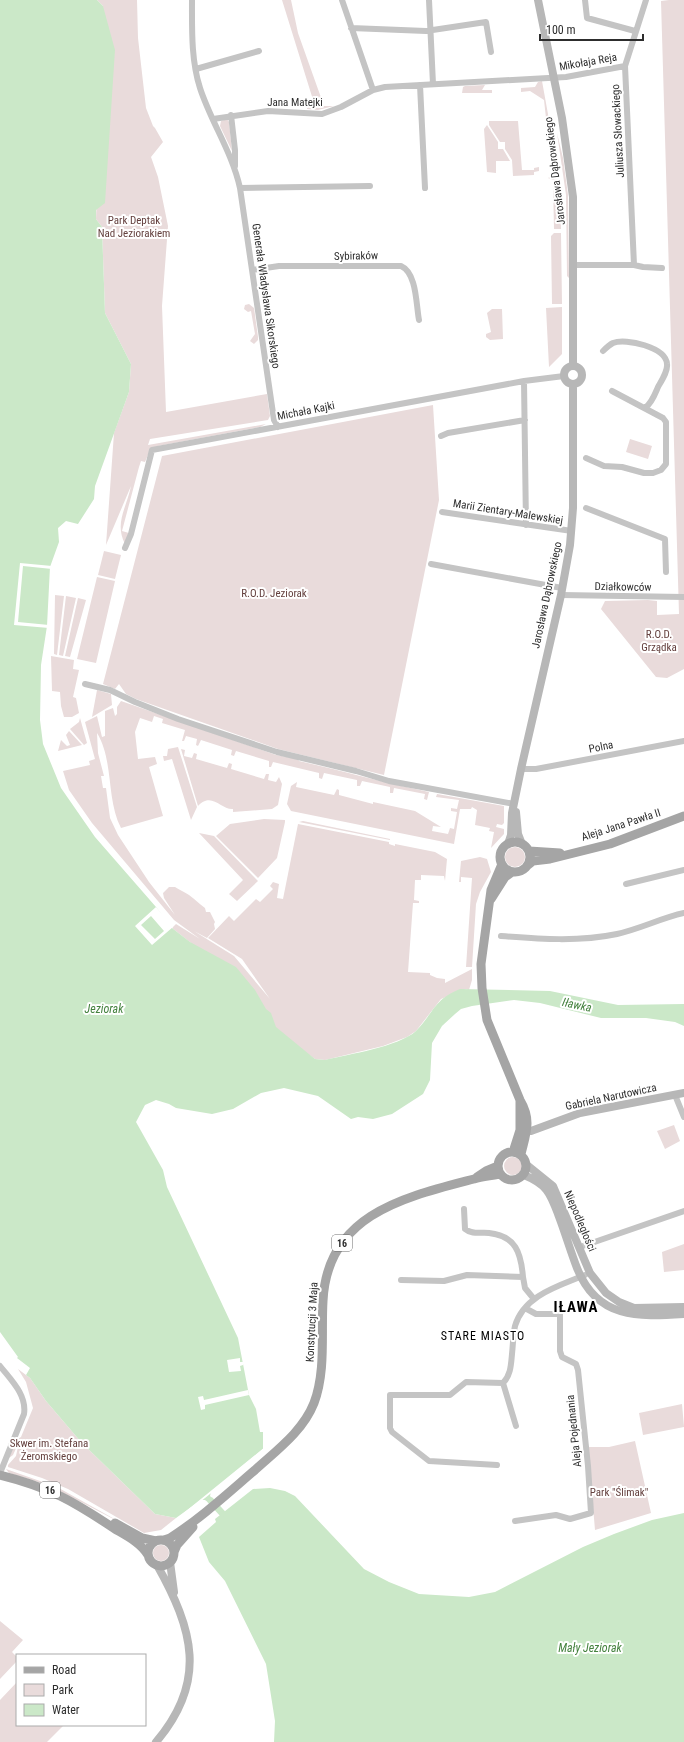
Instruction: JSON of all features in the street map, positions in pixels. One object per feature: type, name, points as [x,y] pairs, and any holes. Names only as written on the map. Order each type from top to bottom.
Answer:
[{"type":"main road","name":"Aleja Jana Pawła II","points":[[528,865],[533,861],[550,859],[610,844],[684,816]]},
{"type":"main road","points":[[491,899],[504,877],[512,872],[521,870],[528,865],[530,855],[526,847],[515,842],[508,844],[501,852],[502,864],[491,890],[483,951],[481,981],[485,1010],[520,1100],[526,1111],[523,1131],[517,1153]]},
{"type":"main road","name":"Aleja Jana Pawła II","points":[[526,847],[566,854]]},
{"type":"main road","points":[[502,864],[512,872]]},
{"type":"main road","points":[[517,1153],[527,1165],[524,1175]]},
{"type":"main road","points":[[499,1170],[502,1156],[517,1153]]},
{"type":"main road","name":"16","points":[[499,1170],[509,1180],[520,1178],[524,1175]]},
{"type":"main road","name":"Konstytucji 3 Maja","points":[[160,1541],[170,1538],[206,1513],[294,1434],[306,1418],[314,1404],[320,1376],[323,1299],[326,1280],[332,1259],[349,1234],[364,1219],[381,1209],[499,1170]]},
{"type":"main road","name":"16","points":[[0,1474],[50,1490],[142,1538],[160,1541]]},
{"type":"main road","name":"Konstytucji 3 Maja","points":[[174,1552],[177,1545],[206,1513]]},
{"type":"main road","name":"16","points":[[97,1515],[138,1544],[152,1562],[157,1565]]},
{"type":"main road","points":[[148,1555],[150,1547],[160,1541],[171,1545],[174,1552]]},
{"type":"main road","name":"16","points":[[170,1562],[174,1552]]},
{"type":"main road","points":[[157,1565],[165,1565],[170,1562]]},
{"type":"street","name":"Generała Władysława Sikorskiego","points":[[192,0],[192,40],[200,86],[235,167],[240,188],[274,420],[278,427]]},
{"type":"street","points":[[342,0],[373,90]]},
{"type":"street","points":[[429,0],[433,84]]},
{"type":"street","name":"Jarosława Dąbrowskiego","points":[[538,0],[564,130],[573,197],[573,366]]},
{"type":"street","points":[[585,0],[587,18],[635,31]]},
{"type":"street","name":"Juliusza Słowackiego","points":[[634,265],[625,66],[646,0]]},
{"type":"street","points":[[351,28],[431,31],[486,22],[491,52]]},
{"type":"street","points":[[196,69],[259,51]]},
{"type":"street","name":"Mikołaja Reja","points":[[554,78],[625,66]]},
{"type":"street","name":"Jana Matejki","points":[[213,119],[231,115],[273,111],[322,114],[341,107],[373,90],[384,87],[554,78]]},
{"type":"street","points":[[420,85],[425,188]]},
{"type":"street","name":"Generała Władysława Sikorskiego","points":[[231,115],[235,150],[235,167]]},
{"type":"street","points":[[240,188],[370,186]]},
{"type":"street","points":[[574,265],[634,265],[662,268]]},
{"type":"street","name":"Sybiraków","points":[[252,270],[279,266],[401,266],[406,268],[412,280],[419,320]]},
{"type":"street","points":[[603,351],[613,343],[632,342],[640,343],[664,356],[667,365],[665,373],[651,402],[645,408]]},
{"type":"street","points":[[573,366],[579,369],[582,374],[578,382],[573,384],[567,382],[564,376],[567,369],[573,366]]},
{"type":"street","name":"Michała Kajki","points":[[125,548],[131,534],[152,450],[524,381],[564,376]]},
{"type":"street","points":[[524,381],[526,525]]},
{"type":"street","name":"Jarosława Dąbrowskiego","points":[[508,844],[521,769],[562,591],[572,532],[573,384]]},
{"type":"street","points":[[586,458],[604,466],[622,467],[644,473],[653,473],[661,470],[666,464],[666,422],[663,418],[612,392]]},
{"type":"street","points":[[441,436],[448,433],[525,420]]},
{"type":"street","points":[[586,508],[665,539],[666,572]]},
{"type":"street","name":"Marii Zientary-Malewskiej","points":[[442,512],[572,532]]},
{"type":"street","name":"Działkowców","points":[[431,564],[562,591],[569,596],[684,597]]},
{"type":"street","points":[[86,684],[110,690],[178,719],[277,752],[356,771],[389,781],[514,805]]},
{"type":"street","name":"Polna","points":[[521,769],[536,769],[684,741]]},
{"type":"street","name":"Jarosława Dąbrowskiego","points":[[514,805],[517,814],[518,834],[526,847]]},
{"type":"street","points":[[626,884],[684,870]]},
{"type":"street","points":[[501,936],[559,940],[590,938],[618,934],[684,913]]},
{"type":"street","name":"Gabriela Narutowicza","points":[[523,1131],[538,1129],[580,1113],[684,1093]]},
{"type":"street","points":[[675,1095],[684,1117]]},
{"type":"street","name":"Niepodległości","points":[[527,1165],[553,1186],[590,1273],[604,1290],[627,1306],[645,1309],[684,1307]]},
{"type":"street","name":"Niepodległości","points":[[524,1175],[541,1183],[551,1196],[581,1277],[596,1297],[609,1307],[620,1312],[649,1316],[684,1314]]},
{"type":"street","points":[[464,1209],[465,1229],[469,1232],[490,1233],[507,1238],[516,1246],[521,1257],[525,1288],[534,1299]]},
{"type":"street","points":[[580,1247],[684,1211]]},
{"type":"street","points":[[503,1383],[510,1368],[515,1326],[525,1308],[534,1299],[590,1273]]},
{"type":"street","points":[[401,1280],[444,1281],[467,1275],[523,1277]]},
{"type":"street","name":"Aleja Pojednania","points":[[515,1521],[556,1515],[570,1519],[591,1513],[588,1466],[578,1370],[576,1364],[562,1357],[560,1351],[560,1314],[536,1314],[525,1308]]},
{"type":"street","points":[[0,1366],[22,1395],[25,1406],[24,1414],[0,1474]]},
{"type":"street","points":[[498,1465],[429,1461],[421,1456],[392,1432],[390,1428],[390,1396],[450,1395],[466,1382],[503,1383]]},
{"type":"street","points":[[503,1383],[516,1426]]},
{"type":"street","points":[[170,1562],[176,1602]]},
{"type":"street","points":[[156,1742],[175,1716],[187,1686],[190,1673],[189,1642],[176,1602],[157,1565]]},
{"type":"green space","name":"Park Deptak Nad Jeziorakiem","points":[[97,0],[137,0],[138,38],[146,108],[153,126],[163,142],[151,157],[158,177],[168,226],[162,306],[166,412],[267,394],[270,416],[268,420],[150,439],[148,445],[266,424],[260,427],[158,446],[150,450],[145,462],[141,461],[139,467],[122,531],[129,533],[125,544],[122,536],[121,522],[131,486],[106,545],[114,433],[129,392],[131,364],[105,313],[102,227],[96,219],[103,6]]},
{"type":"green space","points":[[282,0],[291,0],[298,33],[324,106],[334,106],[318,110],[307,109],[307,105],[314,103]]},
{"type":"green space","name":"R.O.D. Grządka","points":[[684,0],[684,669],[667,678],[656,677],[601,609],[605,601],[648,600],[657,601],[657,615],[679,614],[661,1]]},
{"type":"green space","points":[[542,81],[559,175],[552,172],[544,100],[530,91],[521,92],[521,88],[535,87],[538,82]]},
{"type":"green space","points":[[485,85],[482,90],[492,90],[492,93],[462,93],[463,87],[465,86]]},
{"type":"green space","points":[[227,119],[229,122],[232,151],[220,126],[221,121]]},
{"type":"green space","points":[[489,121],[518,121],[522,170],[534,170],[534,168],[539,167],[539,171],[534,172],[534,175],[513,176],[512,160],[505,149],[505,142],[500,142],[489,125]]},
{"type":"green space","points":[[487,125],[498,142],[498,149],[503,149],[510,161],[496,161],[496,173],[487,172],[484,129]]},
{"type":"green space","points":[[557,133],[563,158],[568,195],[569,278],[567,276],[566,195]]},
{"type":"green space","points":[[552,176],[559,179],[561,229],[554,229],[553,180],[548,178]]},
{"type":"green space","points":[[554,233],[561,233],[562,304],[552,304],[551,236]]},
{"type":"green space","points":[[249,304],[254,308],[258,337],[258,340],[254,344],[250,341],[255,334],[251,311],[248,312],[244,309],[245,305]]},
{"type":"green space","points":[[562,307],[562,354],[549,367],[546,308]]},
{"type":"green space","points":[[492,309],[502,309],[503,339],[490,340],[486,337],[486,334],[491,332],[487,313]]},
{"type":"green space","name":"R.O.D. Jeziorak","points":[[433,405],[439,500],[384,775],[278,749],[136,699],[126,694],[119,684],[115,689],[103,684],[162,456]]},
{"type":"green space","points":[[630,439],[652,446],[648,459],[626,452]]},
{"type":"green space","points":[[104,551],[121,555],[115,579],[98,575]]},
{"type":"green space","points":[[97,577],[115,581],[96,663],[77,659]]},
{"type":"green space","points":[[55,595],[64,596],[57,655],[54,654]]},
{"type":"green space","points":[[66,596],[76,598],[63,656],[59,655]]},
{"type":"green space","points":[[78,598],[86,600],[70,657],[65,656]]},
{"type":"green space","points":[[51,656],[74,660],[73,669],[79,670],[73,697],[76,698],[79,713],[72,717],[64,717],[61,706],[60,692],[52,691]]},
{"type":"green space","points":[[97,690],[111,694],[112,705],[92,717]]},
{"type":"green space","points":[[121,701],[276,755],[298,759],[299,761],[429,792],[427,800],[424,799],[425,794],[394,788],[393,793],[390,793],[390,787],[362,781],[360,786],[357,786],[357,780],[324,773],[322,779],[319,778],[319,773],[273,762],[271,767],[269,767],[269,761],[236,751],[234,756],[231,755],[232,750],[201,740],[198,746],[196,745],[197,739],[186,736],[184,741],[182,741],[185,730],[162,723],[163,719],[154,716],[152,722],[140,718],[135,732],[138,759],[155,757],[157,764],[149,767],[163,816],[121,828],[113,805],[106,756],[97,733],[98,753],[104,776],[101,776],[103,788],[106,788],[110,818],[118,835],[149,882],[175,915],[164,898],[163,893],[169,887],[175,887],[187,894],[205,908],[206,912],[210,912],[215,922],[215,929],[207,938],[194,931],[234,956],[270,999],[242,959],[208,938],[229,916],[234,921],[256,899],[260,902],[273,889],[270,886],[273,882],[279,884],[277,898],[283,899],[298,824],[389,842],[389,844],[395,846],[395,844],[435,852],[447,859],[445,881],[444,876],[421,875],[421,880],[415,880],[414,900],[419,901],[419,903],[413,903],[408,972],[430,973],[430,975],[437,978],[445,979],[445,983],[472,969],[472,980],[469,990],[466,989],[441,999],[416,1031],[407,1037],[383,1046],[325,1060],[315,1059],[301,1049],[276,1028],[210,958],[172,928],[176,924],[200,939],[174,920],[92,823],[69,790],[63,771],[90,765],[89,761],[95,759],[85,722],[97,716],[102,737],[105,736],[105,711],[113,708],[115,716],[117,714],[117,707]]},
{"type":"green space","points":[[80,718],[87,743],[84,745],[70,729],[79,722]]},
{"type":"green space","points":[[69,731],[82,745],[58,751],[61,740],[67,746],[70,745],[66,735]]},
{"type":"green space","points":[[178,747],[197,807],[191,820],[172,759],[164,761],[163,756],[167,756],[168,749]]},
{"type":"green space","points":[[181,749],[185,750],[184,756],[192,758],[194,753],[197,754],[196,759],[227,768],[229,763],[232,764],[231,769],[264,779],[266,774],[269,774],[268,780],[276,782],[279,777],[282,784],[278,805],[272,809],[233,812],[233,809],[229,809],[216,802],[208,800],[198,806]]},
{"type":"green space","points":[[297,782],[296,787],[334,795],[337,789],[339,790],[339,795],[373,804],[373,802],[415,811],[441,827],[433,826],[432,831],[448,834],[450,828],[454,829],[457,812],[451,811],[451,808],[457,809],[459,800],[436,797],[437,794],[504,806],[504,823],[502,825],[497,824],[496,827],[504,829],[504,834],[491,848],[494,832],[489,831],[490,828],[475,825],[477,810],[472,807],[471,809],[460,809],[454,844],[291,811],[287,804],[291,786]]},
{"type":"green space","points":[[264,819],[285,820],[285,822],[277,858],[258,878],[216,836],[230,824]]},
{"type":"green space","points":[[303,821],[390,839],[390,840],[299,822]]},
{"type":"green space","points":[[199,833],[214,836],[258,881],[237,901],[229,894],[243,880]]},
{"type":"green space","points":[[515,847],[522,850],[525,857],[522,864],[515,867],[508,864],[505,857],[508,850]]},
{"type":"green space","points":[[480,857],[487,859],[491,872],[480,892],[476,904],[472,967],[466,967],[472,878],[461,877],[461,882],[459,882],[461,861]]},
{"type":"green space","points":[[674,1125],[680,1141],[665,1149],[657,1131]]},
{"type":"green space","points":[[513,1157],[519,1160],[522,1166],[519,1172],[513,1175],[507,1172],[504,1166],[507,1160]]},
{"type":"green space","points":[[684,1244],[684,1270],[664,1272],[662,1252]]},
{"type":"green space","name":"Skwer im. Stefana Żeromskiego","points":[[18,1369],[30,1378],[46,1401],[81,1442],[155,1514],[176,1518],[161,1530],[144,1533],[68,1489],[42,1478],[8,1467],[16,1456],[19,1442],[13,1455],[9,1458],[16,1440],[21,1437],[33,1408],[26,1382]]},
{"type":"green space","points":[[682,1404],[684,1427],[643,1435],[639,1413]]},
{"type":"green space","name":"Park \"Ślimak\"","points":[[635,1441],[651,1513],[595,1530],[588,1447],[609,1447]]},
{"type":"green space","points":[[6,1469],[57,1487],[127,1526],[48,1485],[9,1473]]},
{"type":"green space","points":[[158,1545],[164,1545],[169,1550],[167,1559],[164,1561],[158,1561],[153,1556],[153,1550]]},
{"type":"green space","points":[[0,1621],[23,1640],[12,1652],[16,1656],[16,1662],[0,1679]]},
{"type":"green space","points":[[16,1683],[16,1726],[63,1726],[47,1742],[0,1742],[0,1700]]},
{"type":"water","name":"Jeziorak","points":[[0,0],[97,0],[103,6],[115,50],[105,203],[96,210],[96,219],[102,227],[105,313],[131,364],[129,392],[95,486],[94,499],[78,524],[66,521],[58,528],[59,542],[50,567],[47,626],[41,665],[40,720],[43,744],[61,788],[95,837],[156,907],[172,928],[190,942],[236,967],[255,990],[266,1009],[271,1013],[276,1027],[315,1059],[325,1060],[386,1046],[408,1037],[422,1025],[439,1002],[451,993],[460,989],[550,991],[618,1005],[684,1004],[684,1026],[675,1022],[646,1018],[601,1018],[540,1003],[514,1000],[461,1009],[442,1026],[432,1043],[430,1080],[423,1094],[392,1114],[373,1119],[358,1117],[351,1119],[318,1096],[284,1088],[261,1093],[233,1109],[212,1114],[176,1108],[156,1100],[145,1105],[136,1122],[163,1170],[167,1187],[238,1338],[249,1395],[256,1409],[260,1432],[263,1432],[263,1449],[211,1492],[210,1496],[213,1499],[209,1503],[205,1500],[201,1500],[176,1518],[155,1514],[81,1442],[26,1375],[30,1368],[17,1358],[18,1357],[0,1332]]},
{"type":"water","name":"Mały Jeziorak","points":[[270,1488],[285,1491],[295,1496],[364,1569],[389,1582],[419,1594],[469,1597],[495,1592],[583,1547],[614,1534],[652,1520],[684,1513],[684,1742],[274,1742],[275,1721],[266,1664],[225,1581],[209,1562],[199,1537],[216,1522],[215,1519],[253,1489]]},
{"type":"pier","points":[[20,563],[52,566],[52,569],[23,566],[18,622],[49,625],[49,628],[14,625]]},
{"type":"pier","points":[[156,907],[173,927],[152,945],[135,926]],"holes":[[[151,916],[164,931],[155,939],[141,925]]]},
{"type":"pier","points":[[240,1358],[240,1362],[243,1362],[243,1365],[240,1366],[241,1371],[229,1372],[227,1360]]},
{"type":"pier","points":[[248,1390],[249,1395],[205,1405],[205,1409],[201,1410],[198,1397],[203,1396],[204,1400]]},
{"type":"pier","points":[[265,1447],[265,1450],[185,1514],[175,1520]]},
{"type":"waterway","points":[[211,1501],[222,1513]]},
{"type":"district","name":"IŁAWA","points":[[576,1307]]},
{"type":"district","name":"STARE MIASTO","points":[[483,1336]]},
{"type":"water label","name":"Iławka","points":[[577,1005]]}]
